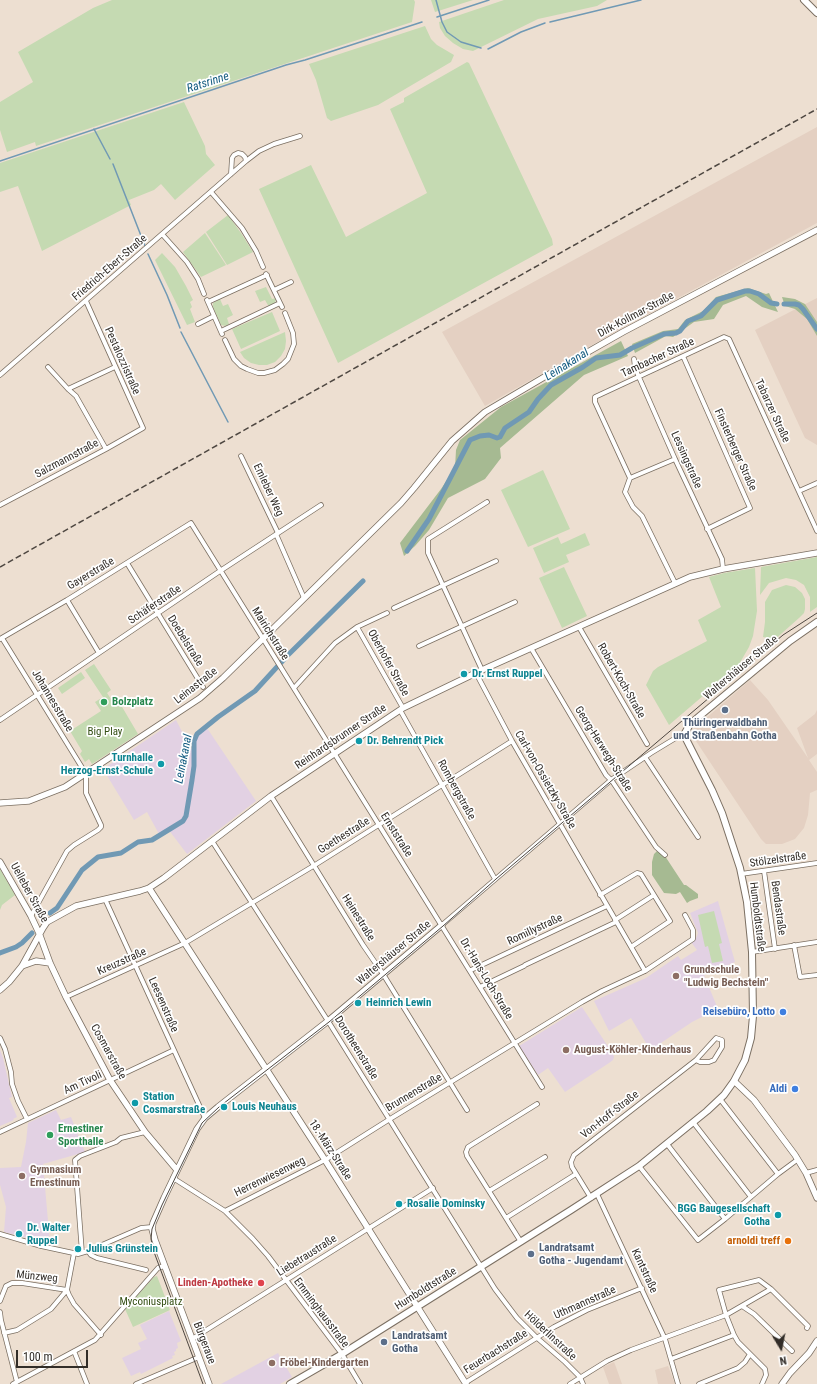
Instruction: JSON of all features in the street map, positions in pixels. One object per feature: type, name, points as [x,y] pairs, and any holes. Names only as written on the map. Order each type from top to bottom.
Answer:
[{"type":"main road","points":[[804,0],[817,13]]},
{"type":"main road","name":"Waltershäuser Straße","points":[[685,737],[690,724],[791,640],[817,622]]},
{"type":"main road","name":"Humboldtstraße","points":[[290,1384],[342,1354],[591,1198],[639,1166],[720,1099],[734,1082],[745,1060],[752,1031],[754,996],[752,952],[747,902],[730,836],[712,790],[685,737]]},
{"type":"street","name":"Friedrich-Ebert-Straße","points":[[0,375],[246,161],[259,151],[274,144],[300,136]]},
{"type":"street","points":[[231,174],[232,158],[234,155],[240,153],[244,156],[246,161]]},
{"type":"street","points":[[211,192],[242,228],[256,251],[263,267]]},
{"type":"street","name":"Dirk-Kollmar-Straße","points":[[372,532],[414,488],[452,441],[485,412],[622,332],[817,230]]},
{"type":"street","points":[[162,234],[187,262],[198,279],[204,294]]},
{"type":"street","points":[[267,274],[274,290],[281,305],[222,332],[208,301],[267,274]]},
{"type":"street","points":[[274,290],[291,282]]},
{"type":"street","name":"Pestalozzistraße","points":[[86,301],[143,428]]},
{"type":"street","points":[[225,340],[234,358],[241,366],[264,373],[275,370],[288,359],[294,344],[293,333],[285,313]]},
{"type":"street","points":[[198,324],[214,316]]},
{"type":"street","name":"Tambacher Straße","points":[[630,478],[595,402],[595,397],[724,338],[729,339]]},
{"type":"street","name":"Tabarzer Straße","points":[[729,339],[817,531]]},
{"type":"street","name":"Finsterberger Straße","points":[[683,356],[750,508],[707,529]]},
{"type":"street","name":"Lessingstraße","points":[[634,359],[635,368],[675,459],[722,559],[724,568]]},
{"type":"street","points":[[48,367],[76,396],[106,449]]},
{"type":"street","points":[[68,389],[115,367]]},
{"type":"street","name":"Salzmannstraße","points":[[0,505],[143,428]]},
{"type":"street","name":"Emleber Weg","points":[[241,456],[277,534],[304,598]]},
{"type":"street","points":[[675,459],[630,478],[626,492],[633,507],[642,516],[675,583]]},
{"type":"street","points":[[799,491],[817,483]]},
{"type":"street","points":[[482,670],[428,553],[428,539],[487,502]]},
{"type":"street","name":"Schäferstraße","points":[[0,720],[220,571],[321,505]]},
{"type":"street","name":"Gayerstraße","points":[[1,638],[67,600],[191,523]]},
{"type":"street","name":"Mairichstraße","points":[[191,523],[335,753]]},
{"type":"street","name":"Leinastraße","points":[[0,803],[23,803],[64,787],[200,698],[223,678],[372,532]]},
{"type":"street","name":"Reinhardsbrunner Straße","points":[[0,990],[9,982],[22,966],[47,922],[76,906],[149,888],[270,796],[402,709],[482,670],[690,577],[724,568],[817,553]]},
{"type":"street","points":[[394,608],[496,561]]},
{"type":"street","name":"Doebelstraße","points":[[127,563],[203,687]]},
{"type":"street","points":[[67,600],[99,653]]},
{"type":"street","points":[[419,646],[515,602]]},
{"type":"street","points":[[294,688],[336,643],[357,627],[387,612]]},
{"type":"street","name":"Oberhofer Straße","points":[[357,627],[402,709]]},
{"type":"street","name":"Robert-Koch-Straße","points":[[579,627],[646,744]]},
{"type":"street","name":"Johannesstraße","points":[[1,638],[86,774]]},
{"type":"street","name":"Georg-Herwegh-Straße","points":[[531,648],[606,775],[611,780],[656,847],[665,855]]},
{"type":"street","name":"Carl-von-Ossietzky-Straße","points":[[476,673],[512,741],[644,971]]},
{"type":"street","name":"Rombergstraße","points":[[402,709],[495,878]]},
{"type":"street","name":"Waltershäuser Straße","points":[[152,1228],[173,1178],[197,1130],[205,1118],[384,975],[495,878],[611,780],[679,736],[685,737]]},
{"type":"street","name":"Goethestraße","points":[[185,943],[314,865],[512,741]]},
{"type":"street","name":"Ernststraße","points":[[335,753],[442,925]]},
{"type":"street","points":[[645,757],[698,837]]},
{"type":"street","points":[[32,916],[67,851],[101,827],[86,793],[86,774]]},
{"type":"street","name":"Heinestraße","points":[[270,796],[384,975],[467,1110]]},
{"type":"street","name":"Dorotheenstraße","points":[[212,841],[328,1021],[482,1266]]},
{"type":"street","name":"Uelleber Straße","points":[[0,862],[32,916],[40,933]]},
{"type":"street","name":"Stölzelstraße","points":[[741,874],[817,863]]},
{"type":"street","name":"Bendastraße","points":[[764,870],[775,949]]},
{"type":"street","points":[[600,895],[634,874],[641,874],[670,921],[631,947]]},
{"type":"street","name":"18.-März-Straße","points":[[149,888],[325,1160],[465,1383]]},
{"type":"street","points":[[480,987],[616,921],[654,895]]},
{"type":"street","name":"Leesenstraße","points":[[105,899],[205,1118]]},
{"type":"street","name":"Romillystraße","points":[[470,970],[607,906]]},
{"type":"street","points":[[644,971],[694,940],[693,930],[685,915]]},
{"type":"street","name":"Dr.-Hans-Loch-Straße","points":[[442,925],[514,1043]]},
{"type":"street","name":"Cosmarstraße","points":[[40,933],[50,963],[66,997],[110,1080],[145,1132],[178,1170]]},
{"type":"street","name":"Bendastraße","points":[[752,952],[817,942]]},
{"type":"street","name":"Kreuzstraße","points":[[66,997],[185,943]]},
{"type":"street","points":[[794,945],[800,977],[817,975]]},
{"type":"street","points":[[22,966],[36,961],[50,963]]},
{"type":"street","name":"Brunnenstraße","points":[[325,1160],[602,990],[644,971]]},
{"type":"street","points":[[0,1038],[5,1049],[14,1089],[27,1119]]},
{"type":"street","name":"Von-Hoff-Straße","points":[[591,1198],[576,1174],[572,1164],[573,1157],[576,1153],[696,1060],[716,1038],[722,1040],[722,1047],[714,1060],[710,1062],[700,1062],[696,1060]]},
{"type":"street","points":[[514,1043],[542,1088]]},
{"type":"street","name":"Am Tivoli","points":[[0,1132],[174,1050]]},
{"type":"street","points":[[734,1082],[754,1100],[797,1160],[806,1173],[817,1198]]},
{"type":"street","points":[[720,1099],[778,1174]]},
{"type":"street","points":[[521,1242],[467,1156],[466,1152],[468,1146],[537,1104]]},
{"type":"street","points":[[693,1122],[752,1197]]},
{"type":"street","points":[[82,1253],[75,1160],[80,1156],[116,1142],[121,1138],[145,1132]]},
{"type":"street","points":[[667,1144],[725,1219]]},
{"type":"street","points":[[489,1191],[545,1156]]},
{"type":"street","name":"Herrenwiesenweg","points":[[225,1211],[325,1160]]},
{"type":"street","points":[[639,1166],[698,1240],[797,1160]]},
{"type":"street","points":[[806,1173],[817,1170]]},
{"type":"street","points":[[506,1218],[576,1174]]},
{"type":"street","name":"Emminghausstraße","points":[[173,1178],[225,1211],[239,1223],[263,1250],[342,1354],[360,1384]]},
{"type":"street","name":"Liebetraustraße","points":[[192,1339],[432,1188]]},
{"type":"street","name":"Kantstraße","points":[[597,1194],[665,1339],[678,1384]]},
{"type":"street","points":[[0,1234],[74,1253],[82,1253],[141,1228],[152,1228]]},
{"type":"street","name":"Bürgeraue","points":[[152,1228],[164,1266],[209,1384]]},
{"type":"street","points":[[88,1251],[96,1258],[146,1270]]},
{"type":"street","points":[[74,1253],[67,1290],[70,1299],[101,1334]]},
{"type":"street","points":[[0,1312],[16,1382],[91,1342],[101,1334],[158,1268],[164,1266]]},
{"type":"street","name":"Hölderlinstraße","points":[[482,1266],[496,1289],[517,1318],[536,1338],[565,1362],[580,1378],[583,1384]]},
{"type":"street","points":[[762,1384],[766,1375],[765,1369],[738,1342],[726,1315],[719,1290],[759,1280],[771,1289],[808,1326],[807,1328]]},
{"type":"street","name":"Münzweg","points":[[0,1301],[6,1286],[12,1283],[22,1283],[67,1290]]},
{"type":"street","name":"Uthmannstraße","points":[[536,1338],[587,1310],[642,1288]]},
{"type":"street","points":[[570,1384],[607,1361],[631,1350],[665,1339],[726,1315],[771,1289]]},
{"type":"street","points":[[4,1333],[17,1330],[51,1309],[67,1290]]},
{"type":"street","points":[[742,1306],[754,1314],[792,1352]]},
{"type":"street","points":[[671,1359],[734,1335]]},
{"type":"street","name":"Feuerbachstraße","points":[[465,1383],[536,1338]]},
{"type":"street","points":[[782,1384],[809,1353],[817,1341]]},
{"type":"street","points":[[74,1352],[88,1384]]},
{"type":"street","points":[[699,1384],[738,1368],[746,1362],[750,1354]]},
{"type":"street","points":[[136,1384],[199,1357]]},
{"type":"shaded area","points":[[817,127],[817,223],[615,332],[485,406],[442,332]]},
{"type":"shaded area","points":[[817,298],[817,445],[805,438],[755,330]]},
{"type":"shaded area","points":[[750,680],[768,700],[808,758],[797,728],[815,714],[817,710],[817,754],[809,760],[817,772],[817,790],[810,793],[808,815],[804,828],[795,839],[782,844],[766,844],[761,839],[690,732]]},
{"type":"shaded area","points":[[176,720],[191,749],[193,748],[193,743],[197,732],[205,725],[256,801],[187,854],[168,829],[159,834],[147,812],[134,820],[103,769]]},
{"type":"shaded area","name":"Grundschule \"Ludwig Bechstein\"","points":[[718,901],[735,962],[704,975],[718,1009],[692,1022],[652,1049],[646,1043],[631,1018],[609,1031],[594,1001],[646,978],[678,956],[681,960],[697,950],[691,942],[696,938],[698,933],[690,913]]},
{"type":"shaded area","name":"August-Köhler-Kinderhaus","points":[[582,1007],[614,1057],[609,1063],[565,1092],[548,1068],[538,1075],[519,1046]]},
{"type":"shaded area","points":[[0,1050],[12,1097],[9,1098],[17,1117],[13,1119],[14,1120],[0,1126]]},
{"type":"shaded area","name":"Gymnasium Ernestinum","points":[[56,1110],[61,1120],[71,1117],[85,1152],[43,1164],[50,1244],[4,1232],[6,1207],[0,1185],[0,1168],[21,1167],[28,1123]]},
{"type":"shaded area","points":[[169,1311],[181,1341],[177,1343],[178,1348],[174,1352],[175,1355],[172,1356],[173,1358],[141,1374],[140,1372],[131,1376],[122,1358],[141,1349],[138,1343],[147,1339],[140,1325]]},
{"type":"shaded area","name":"Fröbel-Kindergarten","points":[[278,1353],[292,1377],[280,1384],[221,1384]]},
{"type":"shaded area","points":[[614,1362],[622,1384],[609,1384],[603,1367]]},
{"type":"shaded area","points":[[668,1366],[675,1384],[658,1384],[655,1370]]},
{"type":"green space","points":[[112,0],[414,0],[415,2],[412,22],[36,146],[35,142],[7,152],[0,130],[0,102],[33,82],[18,52],[93,8]]},
{"type":"green space","points":[[431,0],[473,0],[435,12]]},
{"type":"green space","points":[[504,0],[607,0],[597,6],[538,19],[473,51],[463,49],[453,43],[445,36],[440,28],[439,22]]},
{"type":"green space","points":[[425,26],[431,39],[437,45],[454,55],[451,62],[378,105],[331,121],[327,118],[316,80],[309,64]]},
{"type":"green space","points":[[467,62],[469,63],[552,239],[553,245],[338,363],[259,189],[311,165],[346,237],[427,193],[390,109],[404,102],[404,98]]},
{"type":"green space","points":[[184,102],[205,146],[206,154],[215,165],[175,200],[161,184],[154,190],[129,200],[131,205],[42,251],[18,186],[0,192],[0,163]]},
{"type":"green space","points":[[228,215],[253,252],[227,265],[206,232]]},
{"type":"green space","points":[[205,233],[226,265],[201,277],[183,252]]},
{"type":"green space","points":[[162,253],[175,267],[193,300],[190,302],[192,307],[190,309],[195,322],[187,325],[155,260]]},
{"type":"green space","points":[[266,287],[272,299],[276,298],[275,304],[269,307],[265,300],[260,302],[255,291]]},
{"type":"green space","points":[[748,288],[766,294],[769,293],[778,312],[762,307],[746,296],[723,305],[714,319],[694,322],[673,337],[666,336],[635,353],[632,344],[663,331],[678,329],[685,320],[703,311],[716,297]]},
{"type":"green space","points":[[782,297],[795,299],[805,304],[817,322],[817,336],[807,319],[795,309],[785,306]]},
{"type":"green space","points":[[220,299],[223,306],[228,304],[233,315],[227,318],[229,324],[226,326],[221,325],[213,307],[213,303]]},
{"type":"green space","points":[[272,312],[280,331],[241,349],[232,329]]},
{"type":"green space","points":[[285,332],[285,349],[275,362],[267,365],[251,363],[244,358],[240,352]]},
{"type":"green space","points":[[621,341],[628,356],[584,375],[500,448],[501,458],[485,479],[448,498],[429,530],[404,556],[400,543],[455,468],[456,450],[460,440],[501,407]]},
{"type":"green space","points":[[543,470],[570,529],[528,547],[501,490]]},
{"type":"green space","points":[[585,533],[590,545],[566,555],[569,562],[544,573],[533,548],[558,537],[561,544]]},
{"type":"green space","points":[[817,557],[817,607],[810,612],[810,597],[804,585],[796,580],[786,578],[769,583],[760,595],[761,567]]},
{"type":"green space","points":[[564,567],[587,616],[562,628],[539,578]]},
{"type":"green space","points":[[755,568],[757,611],[753,636],[749,647],[738,666],[669,725],[646,685],[653,671],[707,641],[698,620],[721,607],[709,577]]},
{"type":"green space","points":[[786,585],[795,587],[802,593],[805,599],[805,609],[804,613],[799,618],[772,642],[768,638],[763,637],[765,602],[772,590]]},
{"type":"green space","name":"Big Play","points":[[94,664],[111,690],[107,693],[113,702],[118,700],[138,734],[92,764],[89,759],[85,762],[80,754],[82,751],[70,731],[101,711],[95,702],[103,697],[85,670]]},
{"type":"green space","points":[[81,672],[85,678],[62,694],[58,688]]},
{"type":"green space","points":[[657,851],[665,856],[684,885],[698,894],[698,898],[687,903],[680,892],[676,894],[664,893],[652,875],[652,862],[654,854]]},
{"type":"green space","points":[[0,869],[15,895],[2,905],[0,910]]},
{"type":"green space","points":[[714,911],[722,943],[719,944],[723,961],[712,963],[708,946],[705,947],[698,915]]},
{"type":"green space","name":"Myconiusplatz","points":[[157,1276],[170,1310],[133,1327],[125,1309],[154,1277]]},
{"type":"waterway","points":[[436,0],[442,22],[447,32],[461,42],[481,48]]},
{"type":"waterway","name":"Ratsrinne","points":[[437,17],[489,0]]},
{"type":"waterway","points":[[550,22],[641,0]]},
{"type":"waterway","name":"Ratsrinne","points":[[0,161],[286,65],[422,22]]},
{"type":"waterway","points":[[488,49],[521,32],[545,23]]},
{"type":"waterway","points":[[94,129],[110,159]]},
{"type":"waterway","points":[[113,164],[145,246]]},
{"type":"waterway","points":[[148,254],[180,328]]},
{"type":"waterway","name":"Leinakanal","points":[[407,551],[429,519],[470,440],[480,436],[489,435],[497,438],[500,437],[505,428],[529,412],[538,399],[551,385],[596,358],[620,355],[664,334],[676,333],[680,331],[688,321],[701,316],[717,300],[745,291],[750,291],[759,294],[771,303],[777,304]]},
{"type":"waterway","name":"Leinakanal","points":[[784,304],[799,305],[817,329]]},
{"type":"waterway","points":[[181,332],[228,422]]},
{"type":"waterway","name":"Leinakanal","points":[[50,913],[57,908],[82,870],[98,857],[121,853],[138,842],[152,840],[183,821],[186,816],[192,780],[194,766],[194,741],[197,734],[255,691],[287,656],[363,581]]},
{"type":"waterway","name":"Leinakanal","points":[[0,953],[16,947],[32,933]]},
{"type":"tram line","points":[[203,1384],[154,1252],[151,1239],[152,1229],[162,1205],[202,1123],[219,1107],[329,1022],[783,635],[817,613]]},
{"type":"railway","points":[[0,567],[817,109]]},
{"type":"place","name":"Dr. Ernst Ruppel","points":[[464,674]]},
{"type":"place","name":"Bolzplatz","points":[[104,702]]},
{"type":"place","name":"Thüringerwaldbahn und Straßenbahn Gotha","points":[[725,710]]},
{"type":"place","name":"Dr. Behrendt Pick","points":[[359,741]]},
{"type":"place","name":"Turnhalle Herzog-Ernst-Schule","points":[[161,764]]},
{"type":"place","name":"Grundschule \"Ludwig Bechstein\"","points":[[676,976]]},
{"type":"place","name":"Heinrich Lewin","points":[[358,1003]]},
{"type":"place","name":"Reisebüro, Lotto","points":[[783,1012]]},
{"type":"place","name":"August-Köhler-Kinderhaus","points":[[566,1050]]},
{"type":"place","name":"Aldi","points":[[795,1089]]},
{"type":"place","name":"Station Cosmarstraße","points":[[135,1103]]},
{"type":"place","name":"Louis Neuhaus","points":[[224,1107]]},
{"type":"place","name":"Ernestiner Sporthalle","points":[[50,1135]]},
{"type":"place","name":"Gymnasium Ernestinum","points":[[22,1176]]},
{"type":"place","name":"Rosalie Dominsky","points":[[399,1204]]},
{"type":"place","name":"BGG Baugesellschaft Gotha","points":[[778,1215]]},
{"type":"place","name":"Dr. Walter Ruppel","points":[[19,1234]]},
{"type":"place","name":"arnoldi treff","points":[[788,1241]]},
{"type":"place","name":"Julius Grünstein","points":[[78,1249]]},
{"type":"place","name":"Landratsamt Gotha - Jugendamt","points":[[531,1254]]},
{"type":"place","name":"Linden-Apotheke","points":[[261,1283]]},
{"type":"place","name":"Landratsamt Gotha","points":[[384,1342]]},
{"type":"place","name":"Fröbel-Kindergarten","points":[[272,1363]]}]
